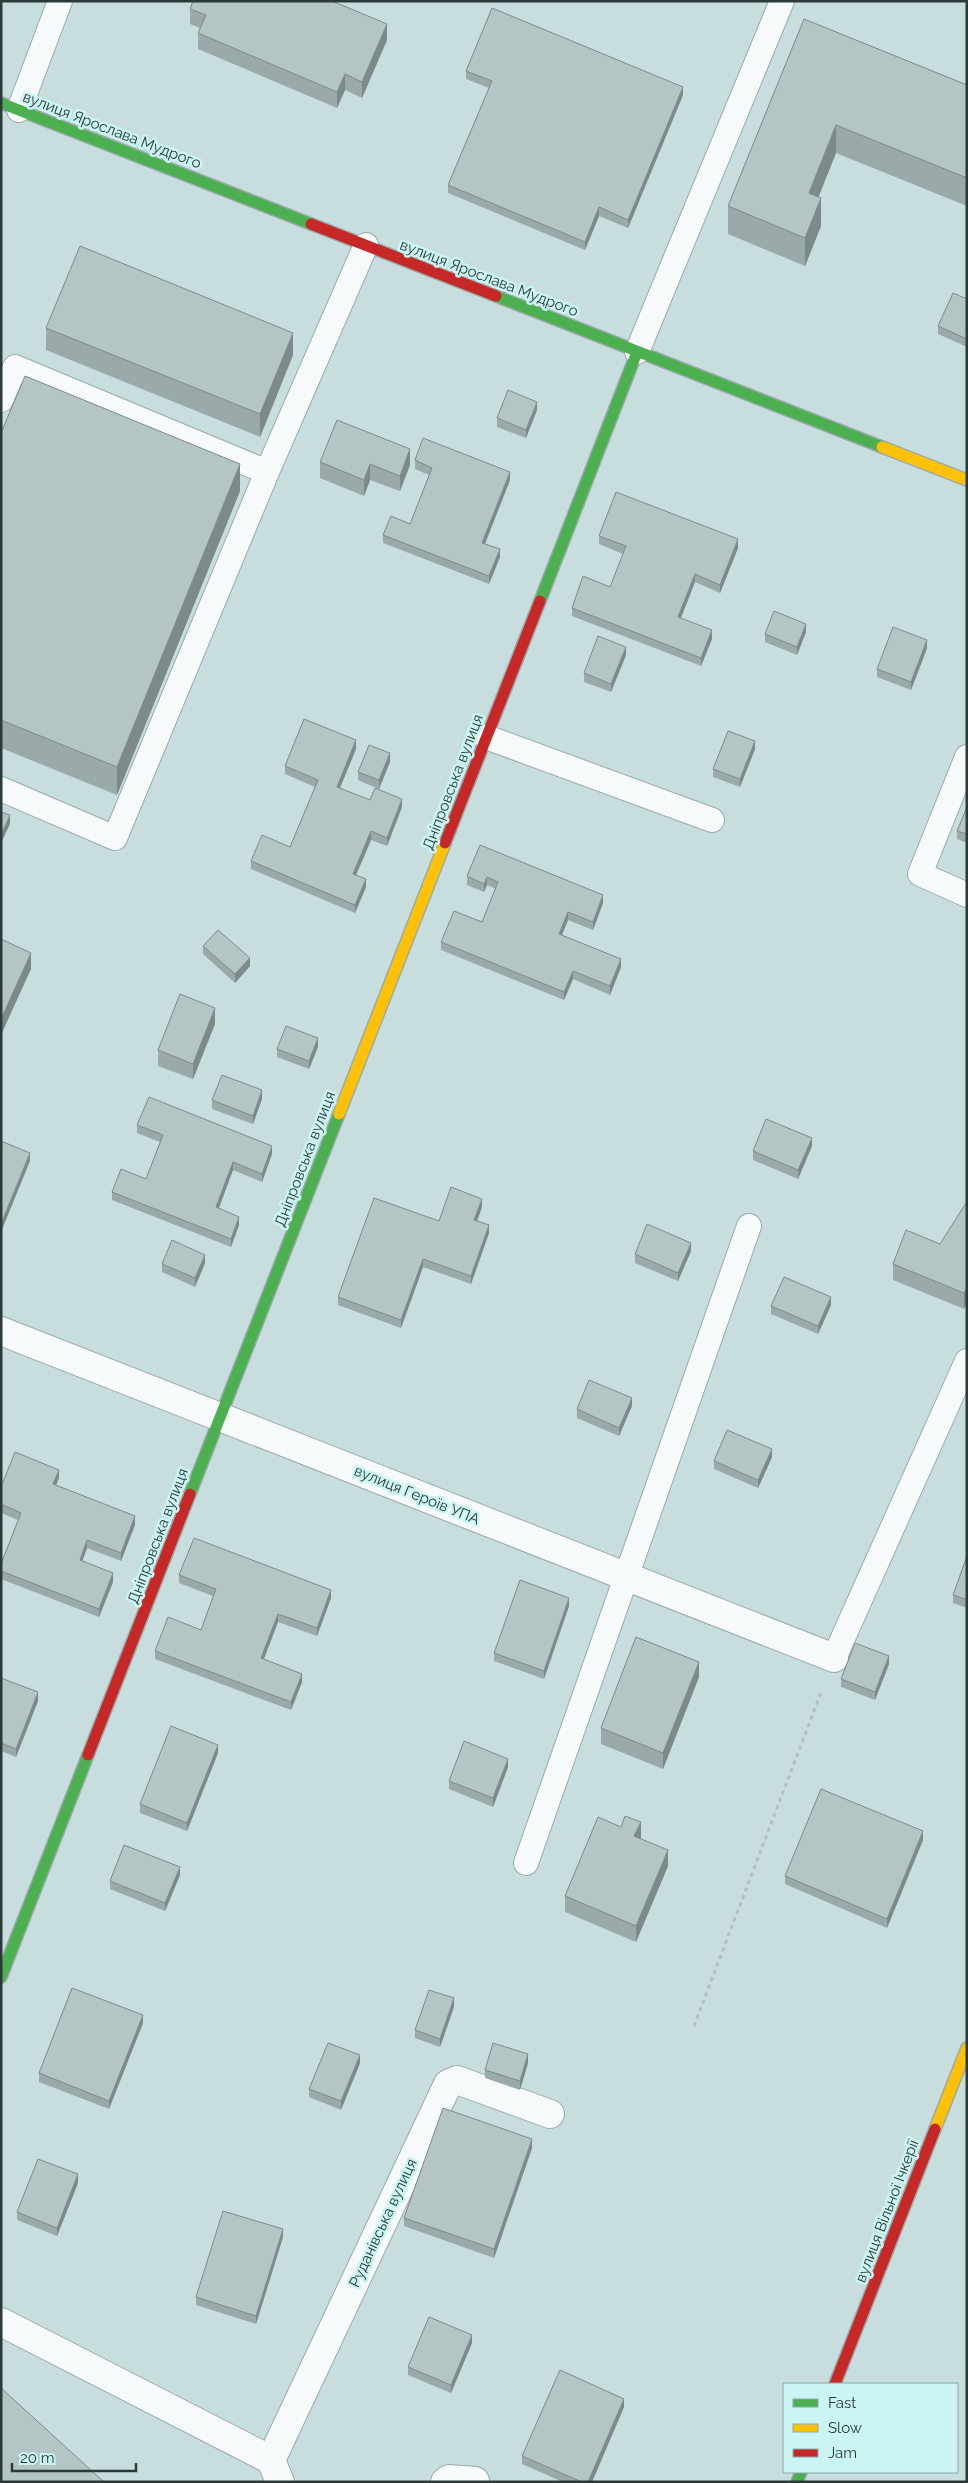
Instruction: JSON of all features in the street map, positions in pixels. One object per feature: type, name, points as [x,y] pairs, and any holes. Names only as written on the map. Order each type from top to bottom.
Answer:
[{"type":"street","name":"вулиця Ярослава Мудрого","points":[[10,107],[637,352],[966,477]]},
{"type":"street","name":"Дніпровська вулиця","points":[[1,1977],[637,352]]},
{"type":"street","name":"вулиця Героїв УПА","points":[[1,1331],[834,1658]]},
{"type":"street","name":"вулиця Вільної Ічкерії","points":[[835,2383],[967,2048]]},
{"type":"street","name":"Руданівська вулиця","points":[[1,2322],[276,2471],[448,2084],[457,2080],[550,2114]]},
{"type":"street","points":[[445,2482],[448,2478],[476,2481]]},
{"type":"lane","points":[[10,107],[60,1]]},
{"type":"lane","points":[[637,352],[782,1]]},
{"type":"lane","points":[[1,789],[115,838],[267,472],[366,245]]},
{"type":"lane","points":[[1,400],[15,367],[267,472]]},
{"type":"lane","points":[[486,737],[712,820]]},
{"type":"lane","points":[[967,757],[920,874],[967,895]]},
{"type":"lane","points":[[526,1863],[749,1226]]},
{"type":"lane","points":[[834,1658],[967,1361]]},
{"type":"path","points":[[694,2026],[834,1658]]},
{"type":"building","points":[[193,1],[332,1],[387,24],[362,82],[345,74],[337,92],[198,33],[206,15],[190,9]]},
{"type":"building","points":[[492,8],[683,87],[628,220],[599,207],[585,242],[448,185],[492,81],[466,71]]},
{"type":"building","points":[[804,19],[967,85],[967,178],[836,125],[809,193],[821,198],[805,238],[728,206]]},
{"type":"building","points":[[80,246],[293,333],[260,414],[46,328]]},
{"type":"building","points":[[953,293],[967,299],[967,339],[938,326]]},
{"type":"building","points":[[25,376],[240,464],[117,767],[1,720],[1,433]]},
{"type":"building","points":[[508,390],[537,402],[526,430],[497,418]]},
{"type":"building","points":[[337,420],[410,449],[400,476],[370,464],[364,480],[320,462]]},
{"type":"building","points":[[423,438],[510,472],[482,543],[500,549],[489,576],[383,535],[391,516],[410,524],[432,468],[415,460]]},
{"type":"building","points":[[616,492],[738,539],[720,585],[695,574],[678,617],[712,630],[701,658],[572,608],[583,576],[610,587],[626,546],[599,536]]},
{"type":"building","points":[[774,611],[806,624],[797,647],[765,634]]},
{"type":"building","points":[[893,627],[927,640],[911,682],[877,669]]},
{"type":"building","points":[[598,636],[626,647],[611,684],[584,673]]},
{"type":"building","points":[[304,719],[356,740],[337,787],[370,800],[375,788],[402,799],[387,838],[371,831],[353,874],[366,879],[355,905],[251,861],[262,835],[290,847],[318,780],[285,766]]},
{"type":"building","points":[[728,731],[755,741],[740,779],[713,769]]},
{"type":"building","points":[[369,745],[390,753],[379,780],[358,772]]},
{"type":"building","points":[[967,807],[967,834],[957,831]]},
{"type":"building","points":[[1,812],[10,815],[1,835]]},
{"type":"building","points":[[480,845],[603,895],[593,922],[568,912],[559,934],[621,959],[610,986],[573,971],[564,992],[441,942],[454,911],[482,922],[498,882],[487,877],[484,884],[467,876]]},
{"type":"building","points":[[218,930],[250,958],[235,974],[203,946]]},
{"type":"building","points":[[1,939],[31,953],[1,1019]]},
{"type":"building","points":[[180,994],[215,1008],[193,1064],[158,1050]]},
{"type":"building","points":[[286,1026],[318,1038],[309,1061],[277,1049]]},
{"type":"building","points":[[222,1075],[262,1090],[253,1116],[212,1100]]},
{"type":"building","points":[[149,1097],[272,1146],[262,1174],[233,1162],[216,1207],[239,1217],[231,1239],[112,1192],[121,1169],[146,1179],[163,1135],[137,1125]]},
{"type":"building","points":[[766,1119],[812,1138],[798,1170],[753,1151]]},
{"type":"building","points":[[1,1141],[30,1153],[1,1224]]},
{"type":"building","points":[[451,1187],[482,1199],[474,1220],[489,1225],[471,1276],[423,1259],[401,1320],[338,1297],[374,1198],[439,1221]]},
{"type":"building","points":[[966,1203],[967,1288],[964,1293],[893,1264],[906,1230],[940,1244]]},
{"type":"building","points":[[647,1224],[691,1243],[678,1273],[635,1254]]},
{"type":"building","points":[[172,1240],[205,1255],[195,1278],[162,1264]]},
{"type":"building","points":[[784,1277],[831,1297],[818,1326],[771,1306]]},
{"type":"building","points":[[589,1380],[632,1398],[619,1428],[577,1409]]},
{"type":"building","points":[[727,1430],[772,1449],[758,1480],[714,1461]]},
{"type":"building","points":[[15,1452],[59,1470],[53,1484],[135,1516],[121,1553],[87,1540],[80,1560],[113,1573],[99,1609],[1,1571],[1,1564],[21,1513],[1,1504],[1,1487]]},
{"type":"building","points":[[194,1538],[331,1590],[317,1628],[278,1614],[261,1658],[302,1674],[291,1702],[155,1651],[168,1617],[201,1630],[216,1589],[179,1575]]},
{"type":"building","points":[[967,1556],[967,1600],[953,1595]]},
{"type":"building","points":[[520,1580],[569,1598],[544,1671],[494,1653]]},
{"type":"building","points":[[636,1637],[699,1662],[663,1753],[601,1728]]},
{"type":"building","points":[[855,1643],[889,1656],[875,1692],[841,1679]]},
{"type":"building","points":[[1,1678],[38,1692],[16,1749],[1,1743]]},
{"type":"building","points":[[171,1726],[218,1745],[187,1823],[140,1804]]},
{"type":"building","points":[[464,1741],[508,1759],[493,1798],[449,1781]]},
{"type":"building","points":[[821,1789],[923,1831],[887,1919],[785,1876]]},
{"type":"building","points":[[625,1816],[641,1822],[634,1836],[668,1850],[636,1926],[565,1896],[598,1817],[621,1827]]},
{"type":"building","points":[[124,1845],[180,1867],[165,1903],[110,1881]]},
{"type":"building","points":[[72,1988],[143,2015],[109,2101],[39,2073]]},
{"type":"building","points":[[429,1990],[454,1998],[440,2039],[415,2030]]},
{"type":"building","points":[[328,2043],[360,2055],[341,2101],[309,2089]]},
{"type":"building","points":[[493,2043],[528,2054],[520,2081],[485,2070]]},
{"type":"building","points":[[443,2108],[532,2139],[494,2249],[404,2218]]},
{"type":"building","points":[[38,2159],[78,2174],[57,2228],[17,2212]]},
{"type":"building","points":[[223,2211],[283,2229],[256,2316],[196,2297]]},
{"type":"building","points":[[429,2317],[472,2335],[451,2385],[408,2367]]},
{"type":"building","points":[[560,2370],[624,2399],[588,2482],[582,2482],[522,2456]]},
{"type":"building","points":[[1,2388],[104,2482],[1,2482]]},
{"type":"traffic: fast","points":[[1,103],[311,224]]},
{"type":"traffic: fast","points":[[496,296],[882,447]]},
{"type":"traffic: fast","points":[[540,601],[637,352]]},
{"type":"traffic: fast","points":[[190,1494],[339,1114]]},
{"type":"traffic: fast","points":[[1,1977],[88,1755]]},
{"type":"traffic: fast","points":[[797,2482],[801,2473]]},
{"type":"traffic: slow","points":[[882,447],[967,480]]},
{"type":"traffic: slow","points":[[339,1114],[445,843]]},
{"type":"traffic: slow","points":[[935,2129],[967,2048]]},
{"type":"traffic: jam","points":[[311,224],[496,296]]},
{"type":"traffic: jam","points":[[445,843],[540,601]]},
{"type":"traffic: jam","points":[[88,1755],[190,1494]]},
{"type":"traffic: jam","points":[[835,2383],[935,2129]]}]
